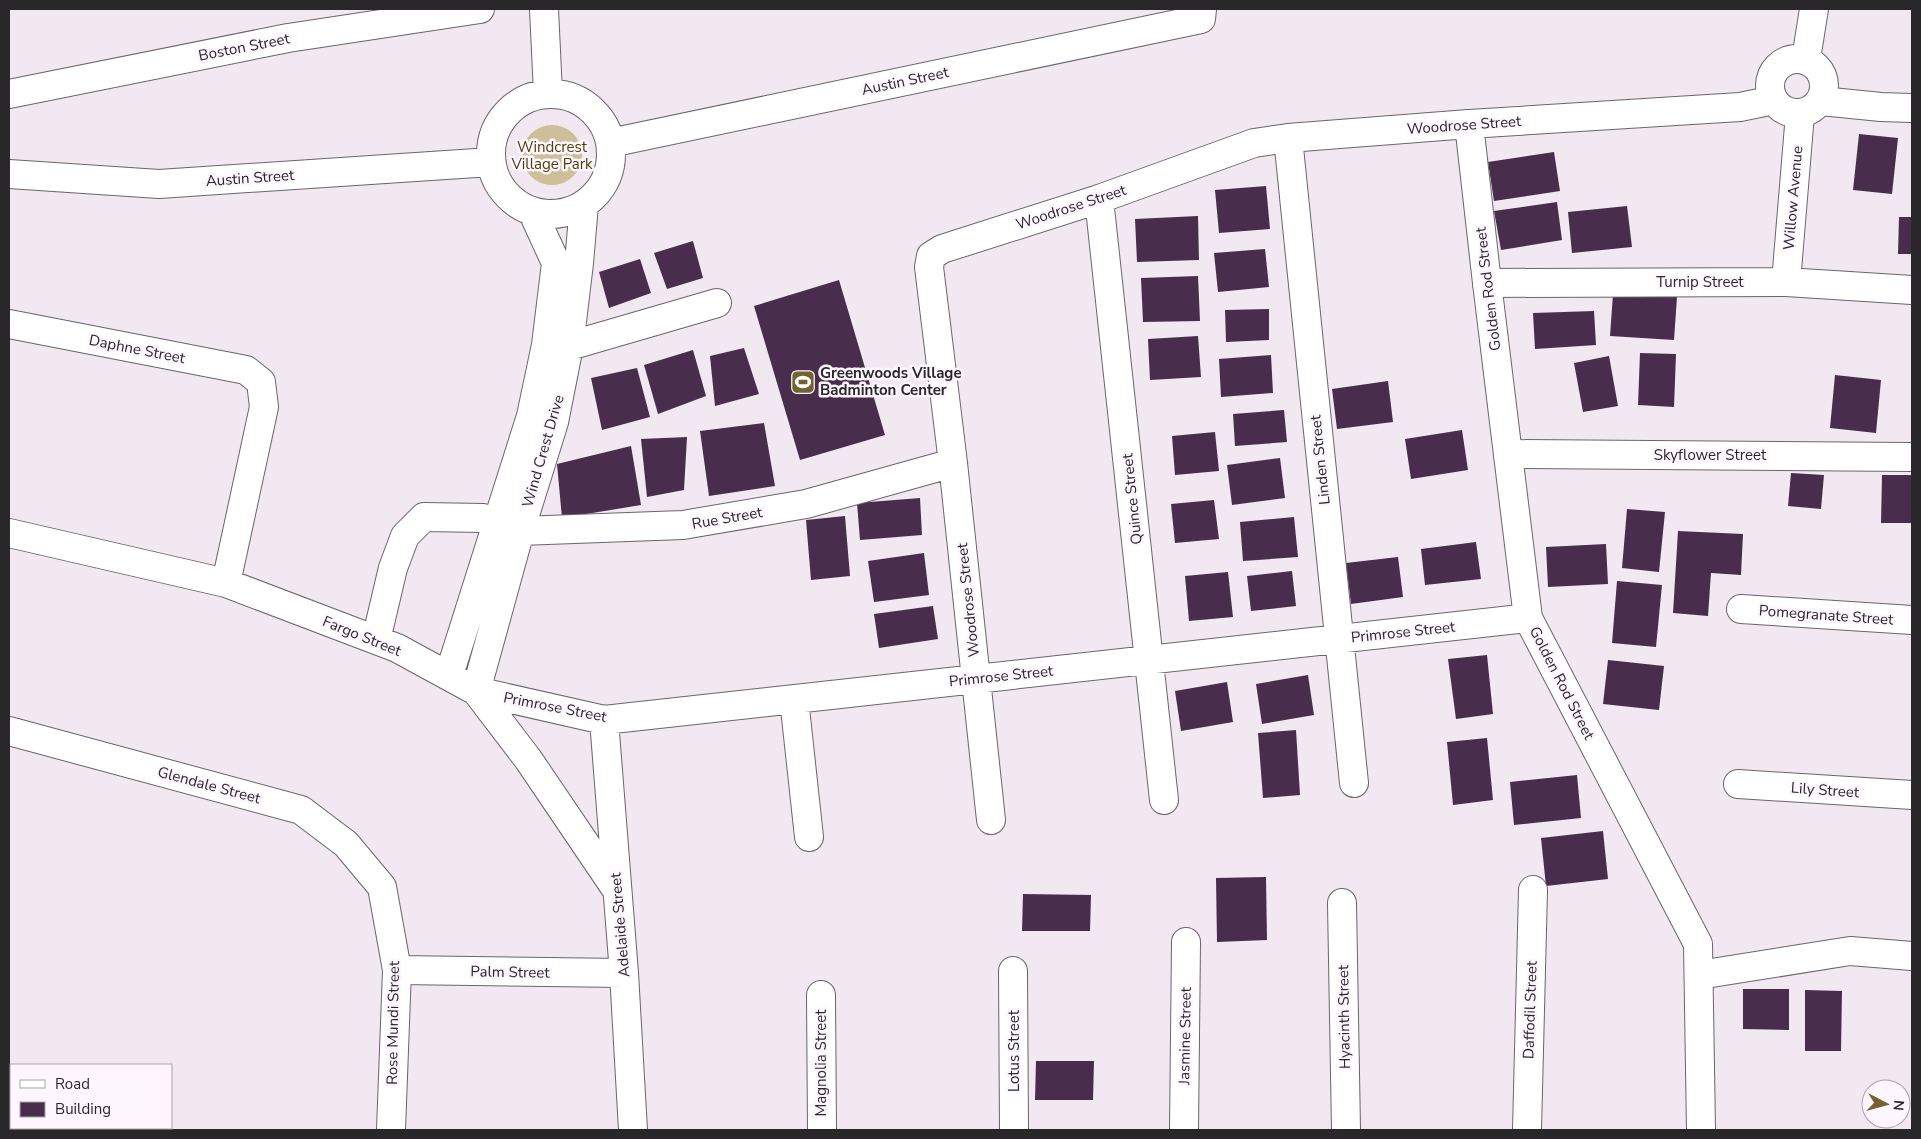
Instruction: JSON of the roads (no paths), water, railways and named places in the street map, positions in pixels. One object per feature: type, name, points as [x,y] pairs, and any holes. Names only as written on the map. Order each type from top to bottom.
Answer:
[{"type":"street","name":"Boston Street","points":[[9,94],[288,38],[480,9]]},
{"type":"street","points":[[544,9],[548,93]]},
{"type":"street","points":[[1814,9],[1806,59],[1792,58],[1780,64],[1772,74],[1770,87],[1774,100],[1785,110],[1810,107],[1912,108]]},
{"type":"street","name":"Austin Street","points":[[610,143],[1201,14]]},
{"type":"street","name":"Willow Avenue","points":[[1786,282],[1810,107],[1824,89],[1823,76],[1817,66],[1806,59]]},
{"type":"street","points":[[548,93],[565,95],[588,106],[605,126],[610,143],[611,161],[606,178],[597,193],[584,205],[568,213],[551,215],[533,213],[518,205],[505,194],[495,179],[491,162],[491,142],[498,123],[511,108],[528,97],[548,93]]},
{"type":"street","name":"Woodrose Street","points":[[991,820],[953,463],[929,267],[931,256],[942,249],[1099,198],[1254,143],[1288,138],[1469,124],[1740,107],[1774,100]]},
{"type":"street","name":"Golden Rod Street","points":[[1469,124],[1528,618],[1698,944],[1701,1130]]},
{"type":"street","name":"Linden Street","points":[[1288,138],[1354,783]]},
{"type":"street","name":"Austin Street","points":[[9,174],[159,184],[491,162]]},
{"type":"street","name":"Quince Street","points":[[1099,198],[1164,800]]},
{"type":"street","name":"Wind Crest Drive","points":[[449,676],[554,422],[570,346],[584,205]]},
{"type":"street","name":"Wind Crest Drive","points":[[476,691],[546,345],[556,263],[533,213]]},
{"type":"street","name":"Turnip Street","points":[[1487,284],[1786,282],[1912,290]]},
{"type":"street","points":[[570,346],[717,303]]},
{"type":"street","name":"Daphne Street","points":[[9,324],[246,370],[261,382],[264,407],[226,583]]},
{"type":"street","name":"Skyflower Street","points":[[1508,454],[1912,457]]},
{"type":"street","name":"Rue Street","points":[[376,640],[393,568],[405,536],[424,517],[483,518],[509,527],[683,525],[806,504],[953,463]]},
{"type":"street","name":"Fargo Street","points":[[9,533],[226,583],[397,648],[476,691],[528,759],[616,888]]},
{"type":"street","name":"Pomegranate Street","points":[[1741,609],[1912,620]]},
{"type":"street","name":"Primrose Street","points":[[476,691],[604,720],[1528,618]]},
{"type":"street","points":[[794,699],[809,837]]},
{"type":"street","name":"Adelaide Street","points":[[604,720],[624,973],[633,1130]]},
{"type":"street","name":"Glendale Street","points":[[9,731],[301,810],[346,844],[382,887]]},
{"type":"street","name":"Lily Street","points":[[1738,784],[1912,795]]},
{"type":"street","name":"Rose Mundi Street","points":[[382,887],[397,970],[391,1130]]},
{"type":"street","name":"Daffodil Street","points":[[1526,1130],[1533,890]]},
{"type":"street","name":"Hyacinth Street","points":[[1342,903],[1346,1130]]},
{"type":"street","name":"Jasmine Street","points":[[1184,1130],[1186,942]]},
{"type":"street","points":[[1699,976],[1850,951],[1912,956]]},
{"type":"street","name":"Palm Street","points":[[397,970],[624,973]]},
{"type":"street","name":"Lotus Street","points":[[1013,971],[1014,1130]]},
{"type":"street","name":"Magnolia Street","points":[[821,995],[822,1130]]},
{"type":"place","name":"Greenwoods Village Badminton Center","points":[[803,382]]},
{"type":"park label","name":"Windcrest Village Park","points":[[552,156]]}]
